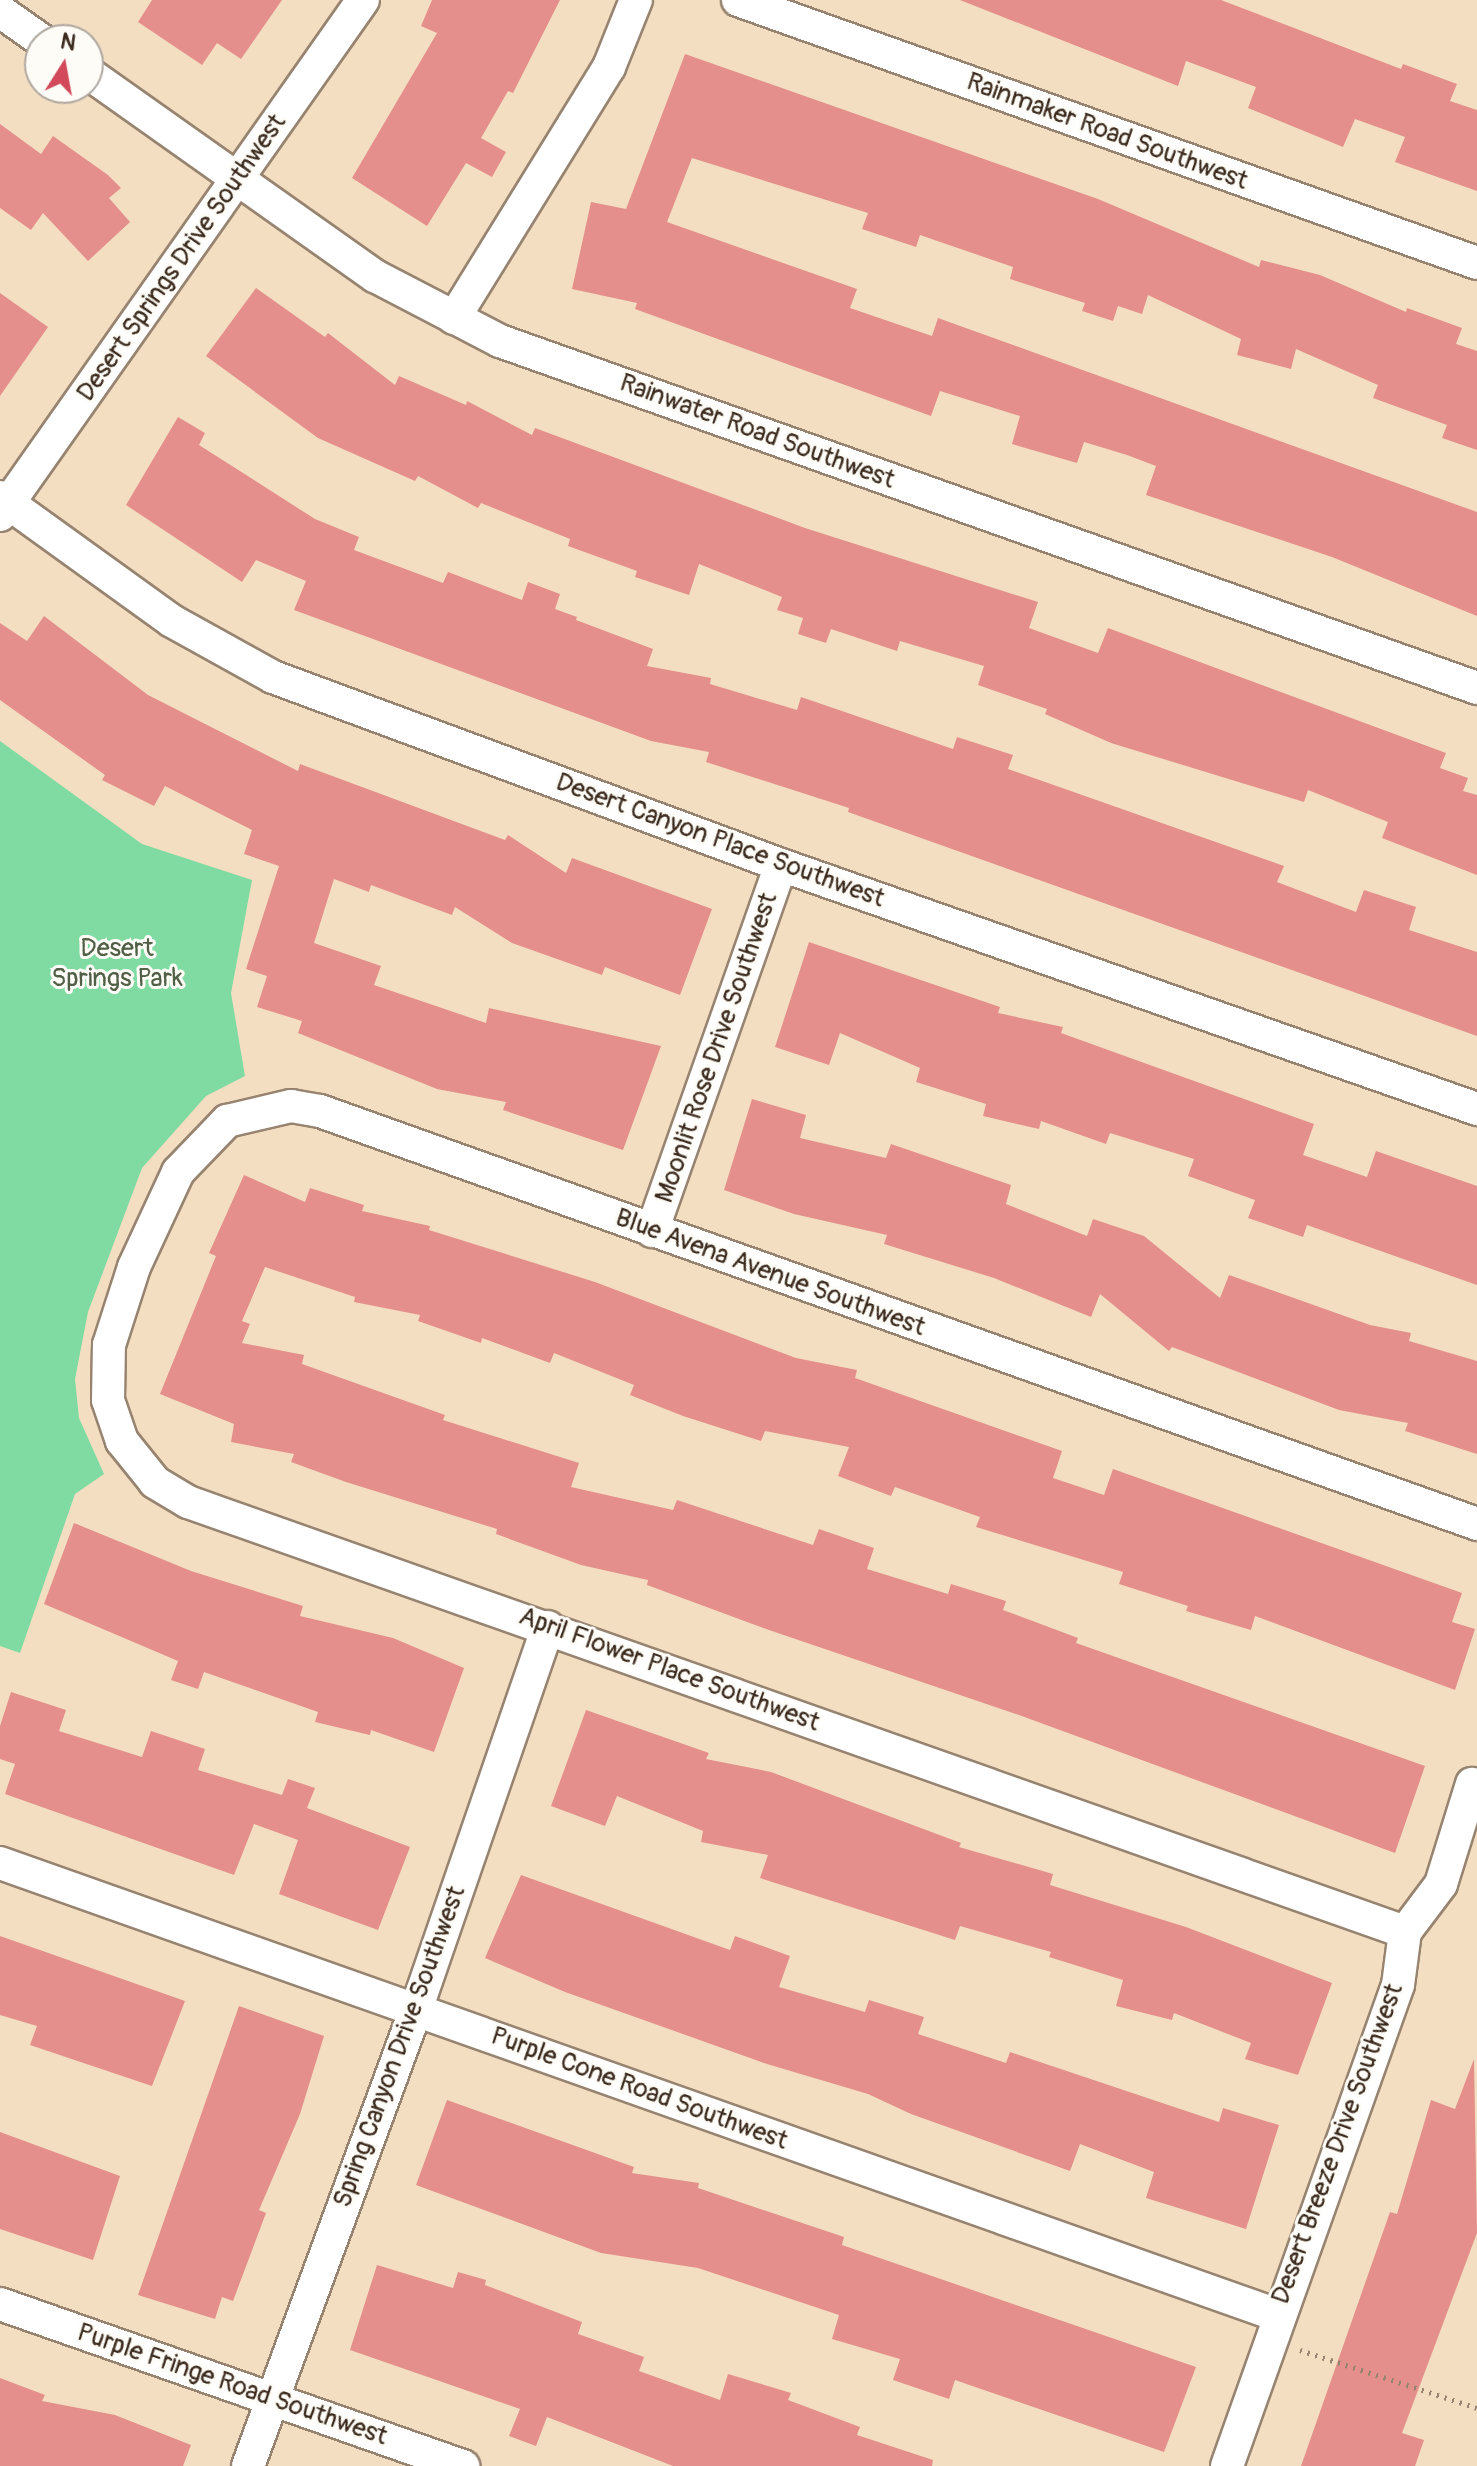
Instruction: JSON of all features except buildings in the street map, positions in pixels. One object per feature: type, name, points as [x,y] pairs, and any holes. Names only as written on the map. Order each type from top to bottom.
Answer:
[{"type":"street","name":"Desert Springs Drive Southwest","points":[[3,505],[239,180],[363,0]]},
{"type":"street","points":[[454,318],[609,67],[636,0]]},
{"type":"street","name":"Rainmaker Road Southwest","points":[[738,0],[1477,263]]},
{"type":"street","points":[[0,11],[24,28]]},
{"type":"street","name":"Rainwater Road Southwest","points":[[104,84],[375,276],[500,341],[1477,688]]},
{"type":"street","name":"Desert Canyon Place Southwest","points":[[3,505],[172,621],[273,677],[781,865],[1477,1109]]},
{"type":"street","name":"Moonlit Rose Drive Southwest","points":[[652,1231],[781,865]]},
{"type":"street","name":"Blue Avena Avenue Southwest","points":[[134,1267],[178,1172],[201,1143],[227,1121],[291,1106],[320,1111],[1477,1524]]},
{"type":"street","name":"April Flower Place Southwest","points":[[134,1267],[109,1345],[108,1400],[122,1441],[155,1482],[188,1502],[1405,1932]]},
{"type":"street","name":"Spring Canyon Drive Southwest","points":[[248,2466],[416,2010],[548,1627]]},
{"type":"street","name":"Desert Breeze Drive Southwest","points":[[1227,2466],[1273,2328],[1398,1985],[1405,1932],[1441,1884],[1472,1784]]},
{"type":"street","name":"Purple Cone Road Southwest","points":[[0,1863],[416,2010],[1273,2328]]},
{"type":"street","name":"Purple Fringe Road Southwest","points":[[0,2304],[272,2396],[463,2466]]},
{"type":"path","points":[[1273,2328],[1477,2408]]},
{"type":"green space","name":"Desert Springs Park","points":[[0,741],[142,844],[252,880],[231,993],[245,1076],[206,1096],[142,1168],[88,1312],[75,1379],[79,1418],[104,1474],[75,1494],[20,1653],[0,1646]]}]
